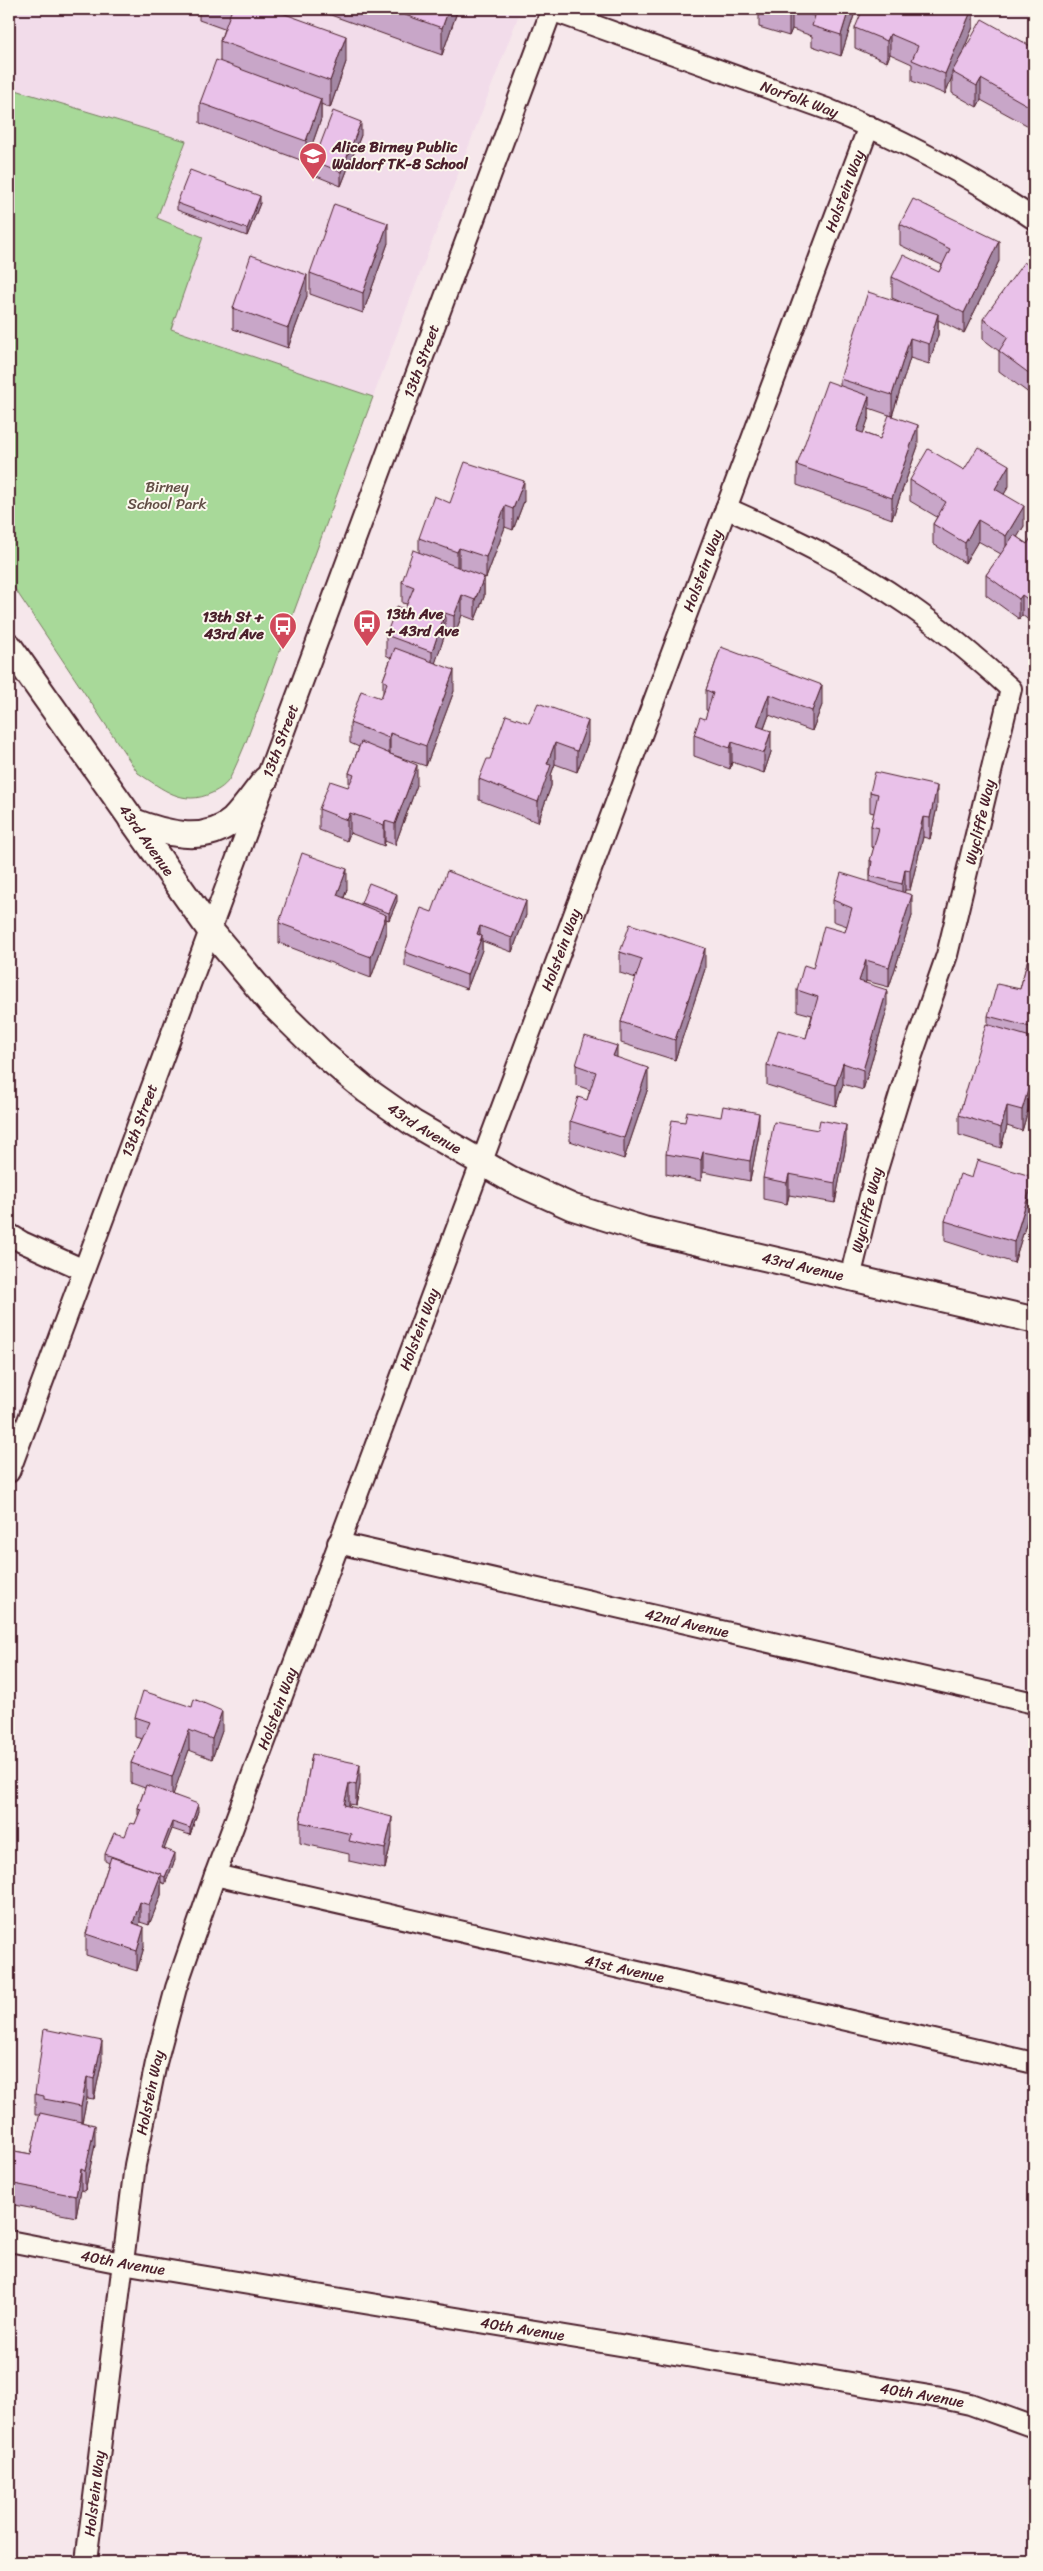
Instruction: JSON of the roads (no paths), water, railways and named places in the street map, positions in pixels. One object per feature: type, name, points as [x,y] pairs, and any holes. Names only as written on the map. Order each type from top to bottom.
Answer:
[{"type":"street","name":"Norfolk Way","points":[[551,9],[827,108],[869,126],[942,162],[1034,219]]},
{"type":"street","name":"13th Street","points":[[9,1472],[551,9]]},
{"type":"street","name":"Holstein Way","points":[[86,2562],[135,2165],[156,2063],[176,1988],[214,1875],[869,126]]},
{"type":"street","name":"Wycliffe Way","points":[[726,508],[779,531],[845,565],[908,604],[967,650],[1011,689],[947,955],[912,1056],[878,1167],[850,1278]]},
{"type":"street","name":"43rd Avenue","points":[[9,646],[210,930],[272,1004],[322,1054],[366,1090],[413,1123],[480,1164],[572,1207],[645,1230],[1034,1320]]},
{"type":"street","points":[[132,821],[155,830],[178,834],[198,835],[216,830],[232,820],[265,780]]},
{"type":"street","points":[[9,1234],[84,1270]]},
{"type":"street","name":"42nd Avenue","points":[[338,1544],[1034,1704]]},
{"type":"street","name":"41st Avenue","points":[[214,1875],[1034,2063]]},
{"type":"street","name":"40th Avenue","points":[[9,2241],[122,2262],[942,2398],[1014,2417],[1034,2427]]},
{"type":"place","name":"Alice Birney Public Waldorf TK-8 School","points":[[313,180]]},
{"type":"place","name":"13th Ave + 43rd Ave","points":[[367,647]]},
{"type":"place","name":"13th St + 43rd Ave","points":[[283,650]]},
{"type":"park label","name":"Birney School Park","points":[[167,496]]}]
